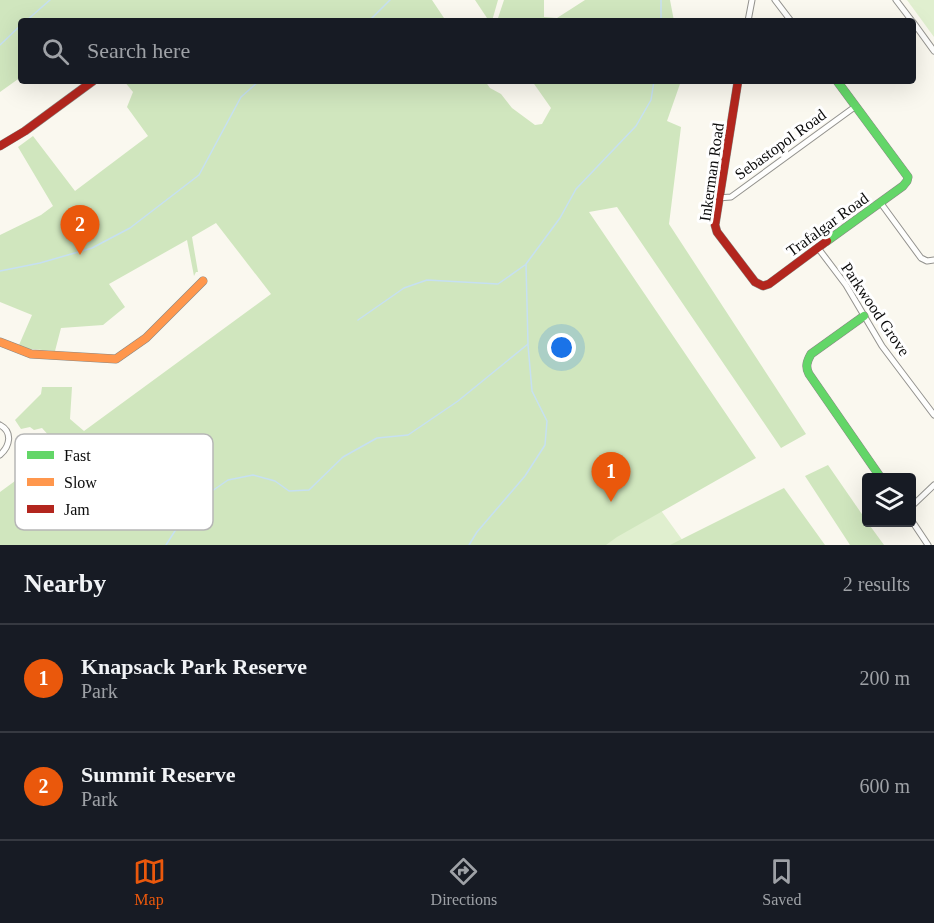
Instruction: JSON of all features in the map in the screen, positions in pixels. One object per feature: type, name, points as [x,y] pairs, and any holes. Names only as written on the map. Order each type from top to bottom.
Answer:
[{"type":"street","points":[[749,18],[752,0]]},
{"type":"street","points":[[775,0],[789,18]]},
{"type":"street","points":[[896,0],[910,18]]},
{"type":"street","points":[[916,26],[934,51]]},
{"type":"street","points":[[0,146],[25,131],[89,84]]},
{"type":"street","name":"Inkerman Road","points":[[737,84],[715,229],[755,282],[762,286]]},
{"type":"street","points":[[839,84],[856,106]]},
{"type":"street","name":"Sebastopol Road","points":[[718,198],[731,197],[856,106]]},
{"type":"street","name":"Trafalgar Road","points":[[762,286],[769,284],[907,181],[908,177],[856,106]]},
{"type":"street","points":[[880,202],[919,256],[925,261],[934,260]]},
{"type":"street","name":"Parkwood Grove","points":[[818,248],[846,285],[882,346],[934,415]]},
{"type":"street","points":[[0,342],[31,354],[116,359],[146,338],[203,281]]},
{"type":"street","points":[[864,316],[811,354],[806,367],[878,473]]},
{"type":"street","points":[[0,425],[7,429],[9,436],[7,447],[0,455]]},
{"type":"street","points":[[916,502],[934,485]]},
{"type":"street","points":[[916,527],[928,545]]},
{"type":"green space","points":[[0,0],[432,0],[444,18],[18,18],[18,79],[0,92]]},
{"type":"green space","points":[[475,0],[498,0],[493,18],[487,18]]},
{"type":"green space","points":[[504,0],[544,0],[544,17],[557,18],[498,18]]},
{"type":"green space","points":[[585,0],[670,0],[673,18],[557,18]]},
{"type":"green space","points":[[907,0],[934,0],[934,37]]},
{"type":"green space","points":[[126,84],[487,84],[501,94],[512,108],[535,125],[542,124],[551,108],[534,84],[680,84],[667,121],[681,127],[669,224],[806,434],[781,448],[617,207],[589,212],[756,458],[606,545],[0,545],[0,492],[15,481],[15,530],[213,530],[213,434],[47,434],[42,428],[21,429],[15,420],[41,394],[42,387],[72,387],[70,419],[84,431],[271,294],[216,223],[192,237],[198,272],[194,276],[187,240],[109,284],[125,307],[103,325],[61,328],[55,351],[30,349],[19,345],[32,315],[0,302],[0,235],[41,215],[53,206],[18,147],[33,136],[75,191],[148,136],[127,107],[133,92]]},
{"type":"green space","points":[[623,458],[686,545],[511,545]]},
{"type":"green space","points":[[828,465],[862,514],[862,527],[871,527],[884,545],[850,545],[805,476]]},
{"type":"green space","points":[[784,488],[825,545],[670,545]]},
{"type":"waterway","points":[[29,18],[50,0]]},
{"type":"waterway","points":[[372,18],[390,0]]},
{"type":"waterway","points":[[661,0],[661,18]]},
{"type":"waterway","points":[[0,45],[18,28]]},
{"type":"waterway","points":[[0,271],[40,263],[92,248],[130,228],[199,175],[241,97],[256,84]]},
{"type":"waterway","points":[[213,490],[228,480],[253,475],[275,481],[289,491],[309,490],[343,457],[377,438],[408,435],[458,401],[528,344],[526,264],[560,218],[576,189],[636,126],[651,100],[654,84]]},
{"type":"waterway","points":[[358,320],[404,288],[427,280],[498,284],[525,265]]},
{"type":"waterway","points":[[469,545],[477,532],[525,476],[545,445],[547,421],[532,391],[528,345]]},
{"type":"waterway","points":[[166,545],[176,530]]},
{"type":"traffic: fast","points":[[827,241],[903,186],[908,177],[839,84]]},
{"type":"traffic: fast","points":[[864,316],[811,354],[807,369],[878,473]]},
{"type":"traffic: slow","points":[[0,342],[31,354],[116,359],[146,338],[203,281]]},
{"type":"traffic: jam","points":[[0,146],[25,131],[89,84]]},
{"type":"traffic: jam","points":[[738,84],[715,225],[717,232],[755,282],[763,286],[769,284],[827,241]]},
{"type":"place","name":"Summit Reserve","points":[[80,255]]},
{"type":"place","name":"Knapsack Park Reserve","points":[[611,502]]}]
